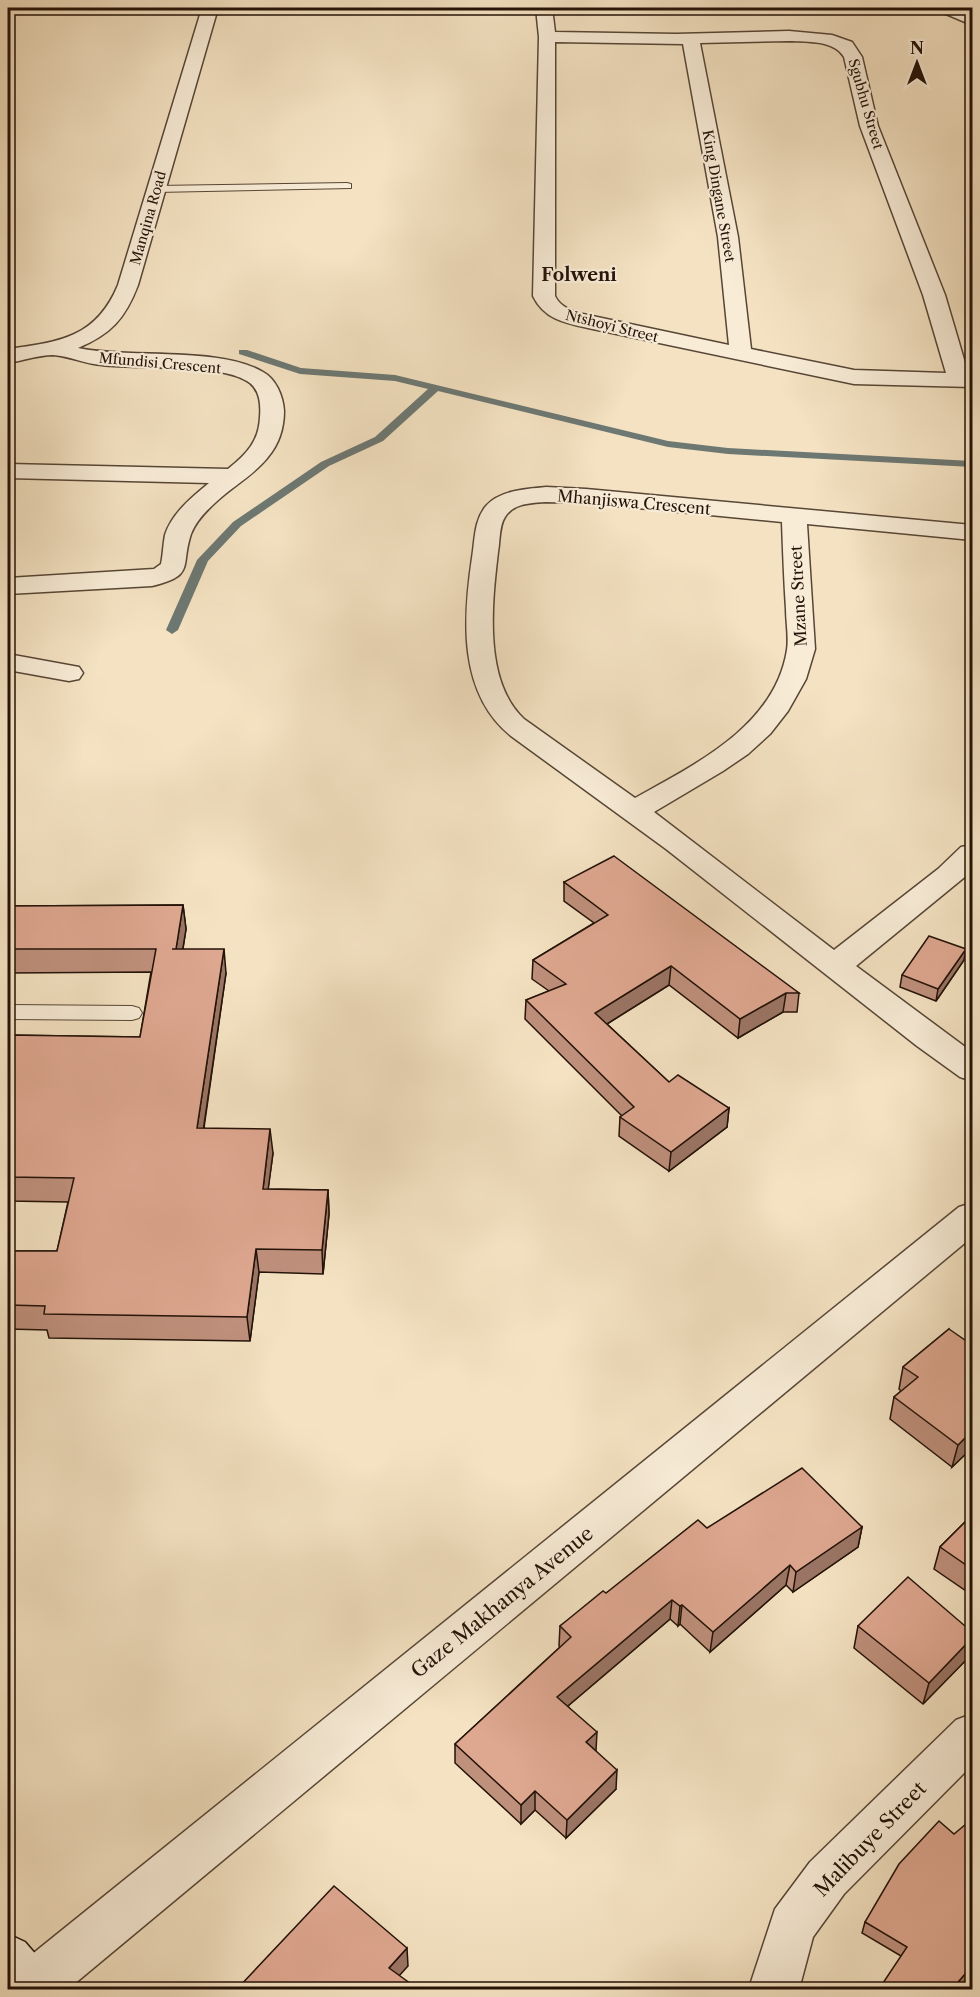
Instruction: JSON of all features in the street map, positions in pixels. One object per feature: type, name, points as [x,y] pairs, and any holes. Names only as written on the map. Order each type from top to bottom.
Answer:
[{"type":"street","name":"Manqina Road","points":[[8,356],[54,349],[94,332],[119,307],[128,285],[210,8]]},
{"type":"street","name":"Ntshoyi Street","points":[[544,8],[547,37],[544,296],[546,303],[567,316],[588,322],[854,377],[966,380]]},
{"type":"street","points":[[945,8],[972,20]]},
{"type":"street","name":"Sgubhu Street","points":[[547,37],[691,39],[750,36],[816,39],[842,44],[850,51],[869,126],[966,380]]},
{"type":"street","name":"King Dingane Street","points":[[691,39],[711,156],[728,237],[741,355]]},
{"type":"street","name":"Mfundisi Crescent","points":[[8,586],[152,578],[169,573],[174,567],[177,536],[182,525],[211,493],[249,464],[262,449],[270,434],[272,399],[255,377],[223,367],[104,359],[54,349]]},
{"type":"street","points":[[8,471],[234,476]]},
{"type":"street","name":"Mhanjiswa Crescent","points":[[972,532],[575,495],[524,497],[503,502],[494,508],[490,519],[478,611],[478,642],[483,669],[500,708],[523,731],[634,811],[906,1023],[972,1069]]},
{"type":"street","name":"Mzane Street","points":[[634,811],[729,757],[759,731],[781,700],[798,668],[801,649],[794,516]]},
{"type":"street","points":[[8,662],[69,673]]},
{"type":"street","points":[[835,966],[949,876],[972,854]]},
{"type":"street","name":"Gaze Makhanya Avenue","points":[[25,1981],[972,1217]]},
{"type":"street","name":"Malibuye Street","points":[[777,1989],[776,1982],[792,1926],[827,1878],[972,1735]]},
{"type":"lane","points":[[156,189],[347,186]]},
{"type":"lane","points":[[8,1012],[132,1013]]},
{"type":"building","points":[[614,856],[799,993],[786,993],[740,1019],[671,966],[595,1013],[669,1082],[678,1075],[729,1108],[671,1152],[620,1117],[634,1107],[526,1000],[566,984],[533,960],[608,915],[564,882]]},
{"type":"building","points":[[183,905],[176,949],[224,949],[197,1128],[270,1129],[263,1189],[328,1190],[322,1250],[256,1249],[247,1317],[44,1314],[45,1306],[8,1305],[8,1251],[57,1251],[74,1178],[8,1177],[8,1035],[140,1037],[156,949],[8,949],[8,906]]},
{"type":"building","points":[[929,936],[966,949],[938,989],[902,975]]},
{"type":"building","points":[[949,1329],[965,1340],[972,1333],[972,1431],[958,1445],[894,1397],[918,1377],[903,1367]]},
{"type":"building","points":[[802,1468],[862,1527],[796,1572],[790,1565],[713,1632],[682,1605],[672,1600],[557,1697],[597,1732],[586,1742],[617,1770],[567,1820],[535,1791],[521,1805],[455,1744],[571,1637],[560,1626],[603,1591],[606,1593],[698,1520],[707,1528]]},
{"type":"building","points":[[972,1515],[972,1569],[940,1547]]},
{"type":"building","points":[[908,1577],[972,1632],[972,1638],[929,1683],[858,1626]]},
{"type":"building","points":[[972,1819],[972,1966],[952,1989],[879,1989],[907,1947],[865,1922],[899,1864],[939,1821],[954,1834]]},
{"type":"building","points":[[334,1886],[407,1948],[389,1968],[418,1989],[237,1989]]},
{"type":"waterway","points":[[243,352],[300,371],[395,378],[668,444],[728,451],[972,464]]},
{"type":"waterway","points":[[172,630],[203,560],[237,524],[325,464],[379,439],[435,388]]},
{"type":"district","name":"Folweni","points":[[579,275]]}]
